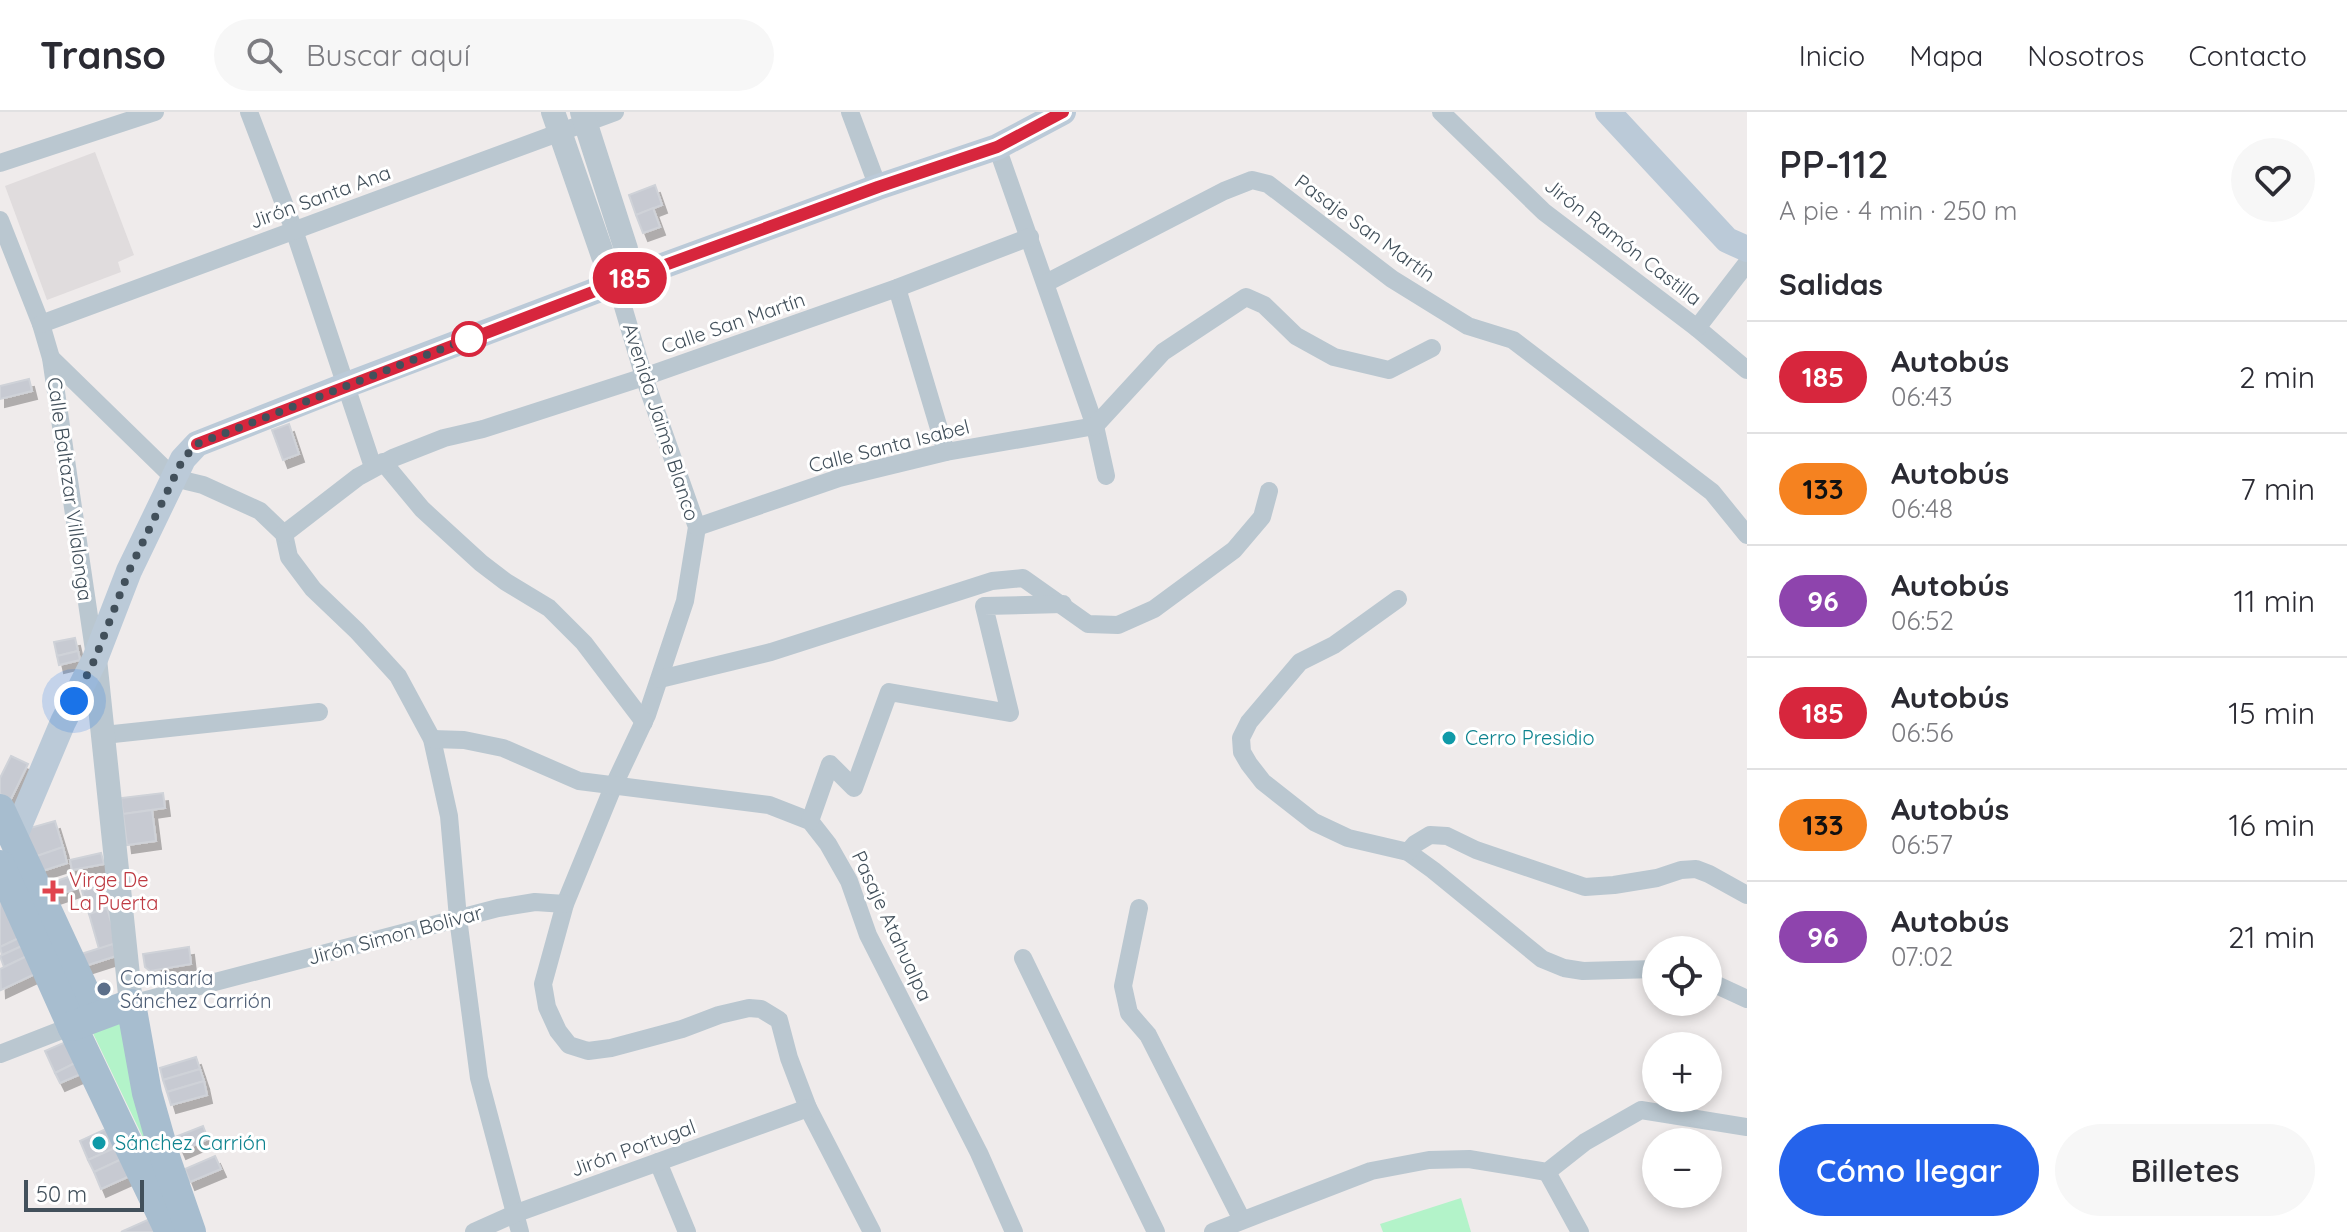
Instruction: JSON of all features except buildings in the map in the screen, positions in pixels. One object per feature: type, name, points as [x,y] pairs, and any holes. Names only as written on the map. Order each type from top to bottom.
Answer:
[{"type":"main road","points":[[14,838],[63,722],[95,659],[129,571],[183,459],[197,444],[616,283],[997,147],[1063,112]]},
{"type":"main road","points":[[1608,112],[1727,240],[1745,253]]},
{"type":"main road","points":[[1631,112],[1736,230],[1745,253]]},
{"type":"main road","points":[[0,809],[170,1232]]},
{"type":"main road","points":[[0,867],[84,1021]]},
{"type":"main road","points":[[131,1004],[147,1093],[191,1232]]},
{"type":"main road","name":"Jirón Simon Bolivar","points":[[84,1021],[131,1004]]},
{"type":"street","points":[[0,163],[155,112]]},
{"type":"street","points":[[249,112],[294,230],[344,386],[378,464],[481,563],[549,608],[584,643],[644,722]]},
{"type":"street","name":"Jirón Santa Ana","points":[[41,324],[294,230],[557,122],[615,112]]},
{"type":"street","points":[[850,112],[878,187]]},
{"type":"street","name":"Jirón Ramón Castilla","points":[[1441,112],[1544,212],[1697,328],[1747,370]]},
{"type":"street","name":"Avenida Jaime Blanco","points":[[584,117],[626,249],[616,283]]},
{"type":"street","name":"Avenida Jaime Blanco","points":[[557,122],[603,256],[616,283],[644,377],[697,527],[685,601],[660,679],[565,904],[543,984],[547,1007],[558,1031],[569,1045],[588,1051],[611,1048],[749,1008],[761,1009],[779,1020],[808,1108]]},
{"type":"street","points":[[997,147],[1095,426],[1106,476]]},
{"type":"street","name":"Pasaje San Martín","points":[[1046,283],[1224,191],[1252,180],[1268,184],[1392,279],[1468,326],[1513,340],[1712,492],[1747,535]]},
{"type":"street","name":"Calle Baltazar Villalonga","points":[[0,220],[41,324],[51,358],[104,731],[131,1004]]},
{"type":"street","name":"Calle San Martín","points":[[284,534],[378,464],[444,438],[483,429],[644,377],[897,288],[1030,237]]},
{"type":"street","points":[[1697,328],[1745,253]]},
{"type":"street","points":[[897,288],[946,452]]},
{"type":"street","points":[[1095,426],[1163,352],[1246,297],[1264,305],[1296,336],[1334,357],[1389,370],[1432,348]]},
{"type":"street","points":[[51,358],[174,478],[203,485],[260,511],[284,534],[289,557],[313,589],[398,676],[432,739],[449,816],[458,918],[479,1078],[517,1223]]},
{"type":"street","name":"Calle Santa Isabel","points":[[697,527],[839,478],[946,452],[1095,426]]},
{"type":"street","points":[[660,679],[771,652],[992,581],[1023,578],[1064,604],[1088,624],[1118,625],[1154,609],[1234,550],[1262,517],[1269,491]]},
{"type":"street","points":[[1398,599],[1334,645],[1300,662],[1249,722],[1241,738],[1242,752],[1249,764],[1263,782],[1314,822],[1348,838],[1408,852],[1542,959],[1564,968],[1583,971],[1642,969]]},
{"type":"street","points":[[432,739],[464,740],[503,748],[579,781],[769,805],[810,821],[830,764],[854,788],[889,692],[1010,713],[984,606],[1064,604]]},
{"type":"street","points":[[63,722],[104,731],[319,712]]},
{"type":"street","name":"Pasaje Atahualpa","points":[[810,821],[828,844],[849,881],[868,935],[979,1153],[1014,1232]]},
{"type":"street","points":[[1408,852],[1430,835],[1447,836],[1476,850],[1585,887],[1657,878],[1696,869],[1747,895]]},
{"type":"street","points":[[0,867],[14,838]]},
{"type":"street","name":"Jirón Simon Bolivar","points":[[131,1004],[498,908],[535,902],[565,904]]},
{"type":"street","points":[[1139,908],[1123,986],[1129,1013],[1148,1035],[1242,1220]]},
{"type":"street","points":[[1023,958],[1156,1232]]},
{"type":"street","points":[[1722,987],[1747,999]]},
{"type":"street","name":"Jirón Simon Bolivar","points":[[0,1054],[84,1021]]},
{"type":"street","points":[[808,1108],[872,1232]]},
{"type":"street","name":"Jirón Portugal","points":[[474,1232],[517,1223],[658,1162],[808,1108]]},
{"type":"street","points":[[1213,1232],[1371,1171],[1429,1160],[1469,1159],[1547,1172],[1585,1142],[1641,1110],[1747,1127]]},
{"type":"street","points":[[658,1162],[687,1232]]},
{"type":"street","points":[[1547,1172],[1580,1232]]},
{"type":"shaded area","points":[[95,152],[134,255],[118,262],[121,272],[47,300],[5,186]]},
{"type":"green space","points":[[125,1017],[147,1146],[90,1027]]},
{"type":"green space","points":[[1461,1198],[1471,1232],[1383,1232],[1380,1224]]},
{"type":"bus line","name":"185","points":[[197,444],[616,283],[997,147],[1063,112]]},
{"type":"place","name":"Cerro Presidio","points":[[1449,738]]},
{"type":"place","name":"Virge De La Puerta","points":[[53,891]]},
{"type":"place","name":"Comisaría Sánchez Carrión","points":[[104,989]]},
{"type":"place","name":"Sánchez Carrión","points":[[99,1143]]},
{"type":"route","points":[[74,701],[95,659],[129,571],[183,459],[197,444],[480,334],[469,339]]}]
